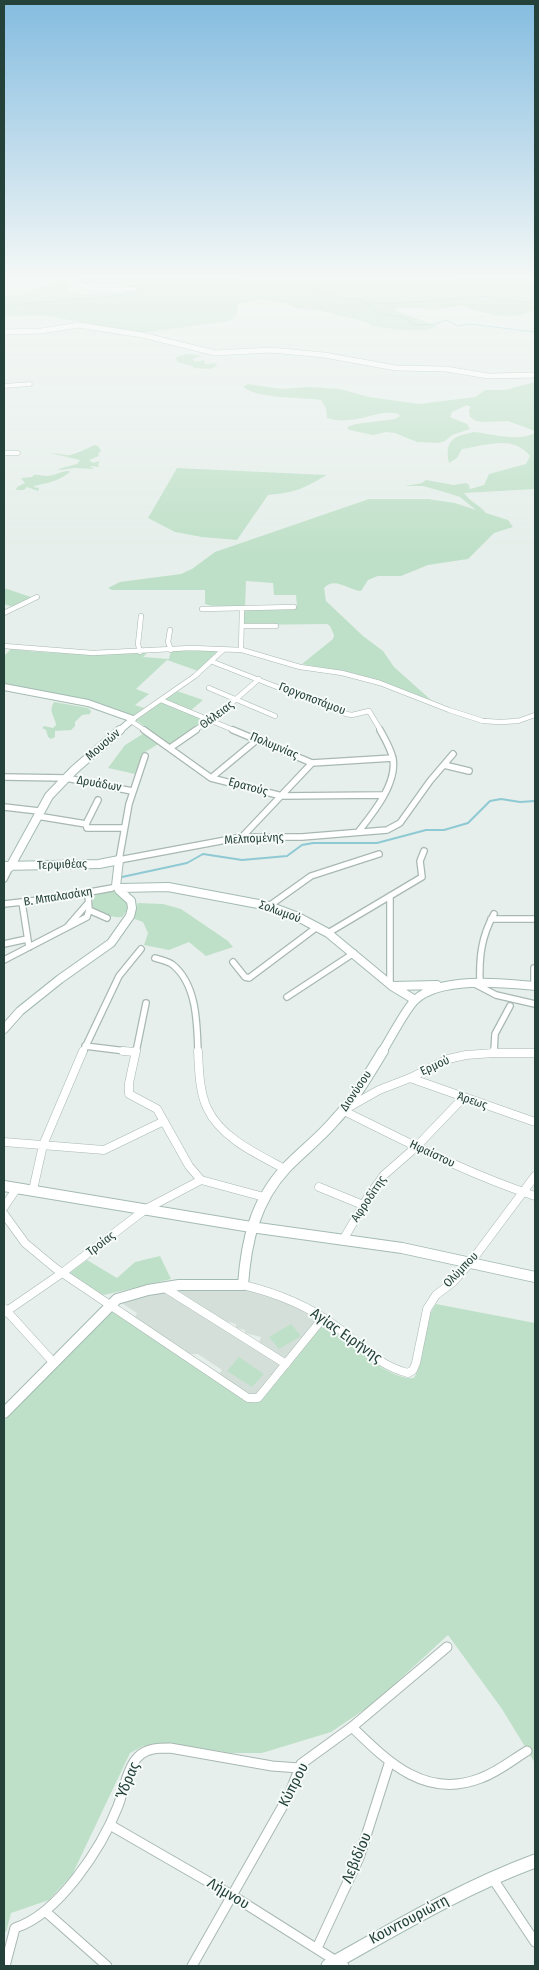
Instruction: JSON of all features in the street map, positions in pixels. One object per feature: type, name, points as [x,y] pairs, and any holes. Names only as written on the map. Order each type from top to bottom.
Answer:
[{"type":"street","points":[[447,370],[488,376],[535,375]]},
{"type":"street","points":[[4,386],[30,384]]},
{"type":"street","points":[[4,453],[18,453]]},
{"type":"street","points":[[4,613],[37,597]]},
{"type":"street","points":[[202,609],[294,607]]},
{"type":"street","points":[[241,650],[242,609]]},
{"type":"street","points":[[140,652],[138,644],[141,616]]},
{"type":"street","points":[[242,626],[276,626]]},
{"type":"street","points":[[170,630],[168,642],[171,650]]},
{"type":"street","points":[[4,646],[52,652],[241,650],[298,666],[334,670],[382,684],[456,714],[478,720],[505,723],[522,721],[535,715]]},
{"type":"street","name":"Μουσών","points":[[7,866],[49,796],[66,778],[132,720],[212,662],[223,650]]},
{"type":"street","name":"Γοργοποτάμου","points":[[212,662],[346,714],[352,715],[368,711],[393,758]]},
{"type":"street","name":"Θάλειας","points":[[170,748],[212,720],[259,679]]},
{"type":"street","points":[[4,687],[88,703],[132,720]]},
{"type":"street","points":[[209,688],[275,716]]},
{"type":"street","name":"Πολυμνίας","points":[[161,700],[312,763],[393,758]]},
{"type":"street","name":"Ερατούς","points":[[132,720],[211,778],[282,796],[382,795]]},
{"type":"street","points":[[211,778],[258,739]]},
{"type":"street","name":"Μελπομένης","points":[[119,860],[242,837],[302,837],[387,830],[397,825],[453,754]]},
{"type":"street","points":[[4,1029],[20,1011],[60,979],[108,945],[130,916],[131,901],[117,888],[119,860],[132,790],[145,756]]},
{"type":"street","points":[[359,831],[382,795],[393,770],[393,758]]},
{"type":"street","points":[[242,837],[312,763]]},
{"type":"street","points":[[444,765],[469,771]]},
{"type":"street","name":"Δρυάδων","points":[[4,777],[66,778],[132,790]]},
{"type":"street","points":[[86,824],[98,800]]},
{"type":"street","points":[[4,808],[86,824],[87,828],[124,828]]},
{"type":"street","points":[[328,933],[422,877],[420,861],[424,851]]},
{"type":"street","points":[[269,906],[310,876],[379,854]]},
{"type":"street","name":"Τερψιθέας","points":[[7,866],[99,864],[119,860]]},
{"type":"street","points":[[4,879],[7,866]]},
{"type":"street","name":"Σολωμού","points":[[117,888],[168,887],[269,906],[328,933],[391,985],[415,1000]]},
{"type":"street","name":"Β. Μπαλασάκη","points":[[4,904],[117,888]]},
{"type":"street","points":[[4,960],[87,917],[89,906],[88,893]]},
{"type":"street","points":[[390,896],[391,985],[450,984]]},
{"type":"street","points":[[22,902],[29,947]]},
{"type":"street","points":[[89,906],[106,918]]},
{"type":"street","points":[[535,919],[493,917],[480,944],[477,984],[487,991],[513,1000],[535,1004]]},
{"type":"street","points":[[233,962],[245,977],[249,978],[317,927]]},
{"type":"street","points":[[4,944],[27,939]]},
{"type":"street","points":[[33,1190],[43,1145],[85,1046],[119,976],[141,949]]},
{"type":"street","points":[[287,997],[354,953]]},
{"type":"street","points":[[155,958],[174,965],[181,972],[188,986],[194,1004],[201,1081],[207,1107],[222,1127],[236,1140],[252,1152],[285,1169]]},
{"type":"street","points":[[534,968],[535,986]]},
{"type":"street","name":"Διονύσου","points":[[242,1285],[244,1259],[250,1227],[264,1197],[285,1169],[344,1111],[415,1000],[429,991],[450,984],[535,986]]},
{"type":"street","points":[[146,1003],[128,1092],[133,1098],[157,1109],[189,1166],[201,1180],[264,1197]]},
{"type":"street","points":[[494,1053],[495,1034],[510,1006]]},
{"type":"street","points":[[85,1046],[135,1052]]},
{"type":"street","name":"Ερμού","points":[[344,1111],[379,1090],[410,1078],[448,1059],[466,1055],[494,1053],[535,1053]]},
{"type":"street","name":"Άρεως","points":[[410,1078],[535,1122]]},
{"type":"street","name":"Αφροδίτης","points":[[343,1240],[363,1205],[384,1175],[416,1147],[463,1098]]},
{"type":"street","name":"Ηφαίστου","points":[[344,1111],[416,1147],[522,1193],[535,1196]]},
{"type":"street","points":[[4,1142],[104,1150],[164,1122]]},
{"type":"street","name":"Ολύμπου","points":[[408,1373],[413,1370],[416,1363],[427,1309],[436,1294],[453,1282],[470,1263],[535,1176]]},
{"type":"street","name":"Τροίας","points":[[5,1310],[62,1273],[146,1209],[201,1180]]},
{"type":"street","points":[[4,1186],[250,1227],[402,1248],[535,1277]]},
{"type":"street","points":[[318,1187],[363,1205]]},
{"type":"street","points":[[4,1207],[17,1188]]},
{"type":"street","points":[[4,1214],[12,1229],[62,1273],[248,1398],[258,1398],[322,1318]]},
{"type":"street","name":"Αγίας Ειρήνης","points":[[110,1304],[134,1292],[163,1286],[196,1283],[242,1285],[270,1291],[299,1304],[322,1318],[376,1358],[396,1370],[408,1373]]},
{"type":"street","points":[[163,1286],[286,1364]]},
{"type":"street","points":[[5,1410],[110,1304]]},
{"type":"street","points":[[5,1310],[53,1362]]},
{"type":"street","name":"Κύπρου","points":[[192,1966],[289,1796],[299,1768],[306,1759],[352,1727],[447,1647]]},
{"type":"street","points":[[352,1727],[389,1764],[403,1773],[419,1779],[446,1784],[473,1781],[526,1752]]},
{"type":"street","name":"Ύδρας","points":[[5,1966],[14,1928],[32,1922],[45,1912],[79,1874],[97,1850],[110,1825],[134,1761],[141,1752],[158,1748],[183,1749],[272,1766],[299,1768]]},
{"type":"street","name":"Λεβιδίου","points":[[317,1948],[359,1858],[389,1764]]},
{"type":"street","name":"Λήμνου","points":[[110,1825],[233,1896],[317,1948],[335,1965]]},
{"type":"street","name":"Κουντουριώτη","points":[[335,1965],[446,1900],[533,1859]]},
{"type":"street","points":[[493,1879],[535,1942]]},
{"type":"street","points":[[45,1912],[107,1966]]},
{"type":"shaded area","points":[[170,1286],[244,1287],[288,1304],[318,1319],[286,1360],[259,1343],[261,1337],[245,1333],[245,1330],[236,1328],[236,1324],[218,1319]]},
{"type":"shaded area","points":[[160,1289],[282,1365],[257,1395],[251,1396],[219,1374],[222,1370],[198,1354],[191,1354],[135,1317],[137,1313],[118,1301]]},
{"type":"green space","points":[[535,382],[535,431],[508,421],[476,421],[470,417],[469,410],[471,407],[467,405],[452,412],[450,417],[467,424],[470,429],[452,435],[445,441],[438,443],[417,442],[395,433],[386,432],[373,435],[349,430],[347,427],[395,419],[400,416],[399,414],[382,413],[357,419],[338,420],[327,418],[326,408],[321,400],[269,396],[243,387],[248,384],[281,389],[310,387],[340,389],[369,397],[419,404],[475,397],[485,390],[505,390]]},
{"type":"green space","points":[[474,432],[513,437],[528,436],[535,433],[535,489],[464,493],[486,513],[508,520],[513,527],[494,533],[468,559],[428,565],[401,576],[378,576],[368,580],[361,591],[337,583],[324,588],[326,601],[363,636],[383,651],[394,667],[431,700],[390,685],[345,672],[302,664],[333,639],[334,635],[327,624],[243,625],[243,610],[295,608],[297,606],[296,595],[274,595],[273,583],[246,581],[245,608],[219,608],[205,604],[205,590],[112,590],[108,588],[120,582],[181,574],[192,569],[215,552],[369,499],[428,499],[455,503],[476,510],[460,497],[423,486],[405,486],[422,483],[426,480],[454,485],[466,483],[470,489],[484,485],[489,474],[526,464],[530,456],[523,449],[507,443],[462,449],[457,458],[449,463],[448,449],[452,440],[461,435]]},
{"type":"green space","points":[[94,445],[98,446],[101,451],[98,454],[99,456],[89,460],[93,463],[100,461],[99,467],[90,466],[94,469],[75,468],[60,470],[58,469],[77,464],[80,460],[50,453],[71,455]]},
{"type":"green space","points":[[177,468],[327,475],[299,489],[268,495],[237,540],[202,537],[175,532],[148,518]]},
{"type":"green space","points":[[69,471],[58,480],[34,486],[39,488],[38,491],[27,487],[24,490],[16,490],[17,487],[25,483],[21,478],[34,475],[50,476]]},
{"type":"green space","points":[[4,588],[34,598],[13,607],[4,604]]},
{"type":"green space","points":[[11,649],[96,654],[147,653],[143,657],[169,659],[171,651],[214,651],[218,653],[198,671],[167,660],[136,689],[149,694],[135,705],[147,709],[134,717],[4,685],[4,656]]},
{"type":"green space","points":[[177,691],[203,700],[189,712],[207,718],[171,746],[136,720]]},
{"type":"green space","points":[[54,702],[88,708],[91,711],[90,714],[82,715],[75,722],[75,726],[71,730],[55,731],[55,737],[51,739],[48,737],[46,730],[42,728],[44,726],[53,728],[56,725],[52,711]]},
{"type":"green space","points":[[146,732],[160,743],[145,752],[135,774],[108,768],[125,745]]},
{"type":"green space","points":[[110,891],[121,894],[130,906],[122,917],[105,914],[91,905],[96,894]]},
{"type":"green space","points":[[138,903],[163,904],[181,909],[228,941],[233,947],[206,956],[189,942],[169,950],[144,945],[148,933],[143,922],[132,918]]},
{"type":"green space","points":[[160,1256],[171,1279],[104,1295],[96,1292],[69,1273],[87,1260],[117,1278],[135,1262]]},
{"type":"green space","points":[[436,1304],[535,1323],[535,1763],[502,1709],[448,1635],[374,1703],[331,1732],[262,1753],[230,1753],[174,1744],[143,1746],[130,1753],[72,1875],[49,1900],[11,1913],[6,1932],[4,1932],[4,1421],[110,1307],[245,1400],[255,1403],[263,1398],[322,1322],[379,1366],[391,1373],[414,1378],[421,1360],[428,1322]]},
{"type":"green space","points":[[291,1324],[301,1336],[279,1349],[269,1337]]},
{"type":"green space","points":[[239,1357],[264,1374],[252,1387],[227,1371]]},
{"type":"waterway","points":[[122,877],[187,863],[203,854],[242,860],[287,856],[302,845],[313,843],[377,843],[426,830],[444,830],[468,823],[490,801],[501,799],[520,802],[535,801]]}]
